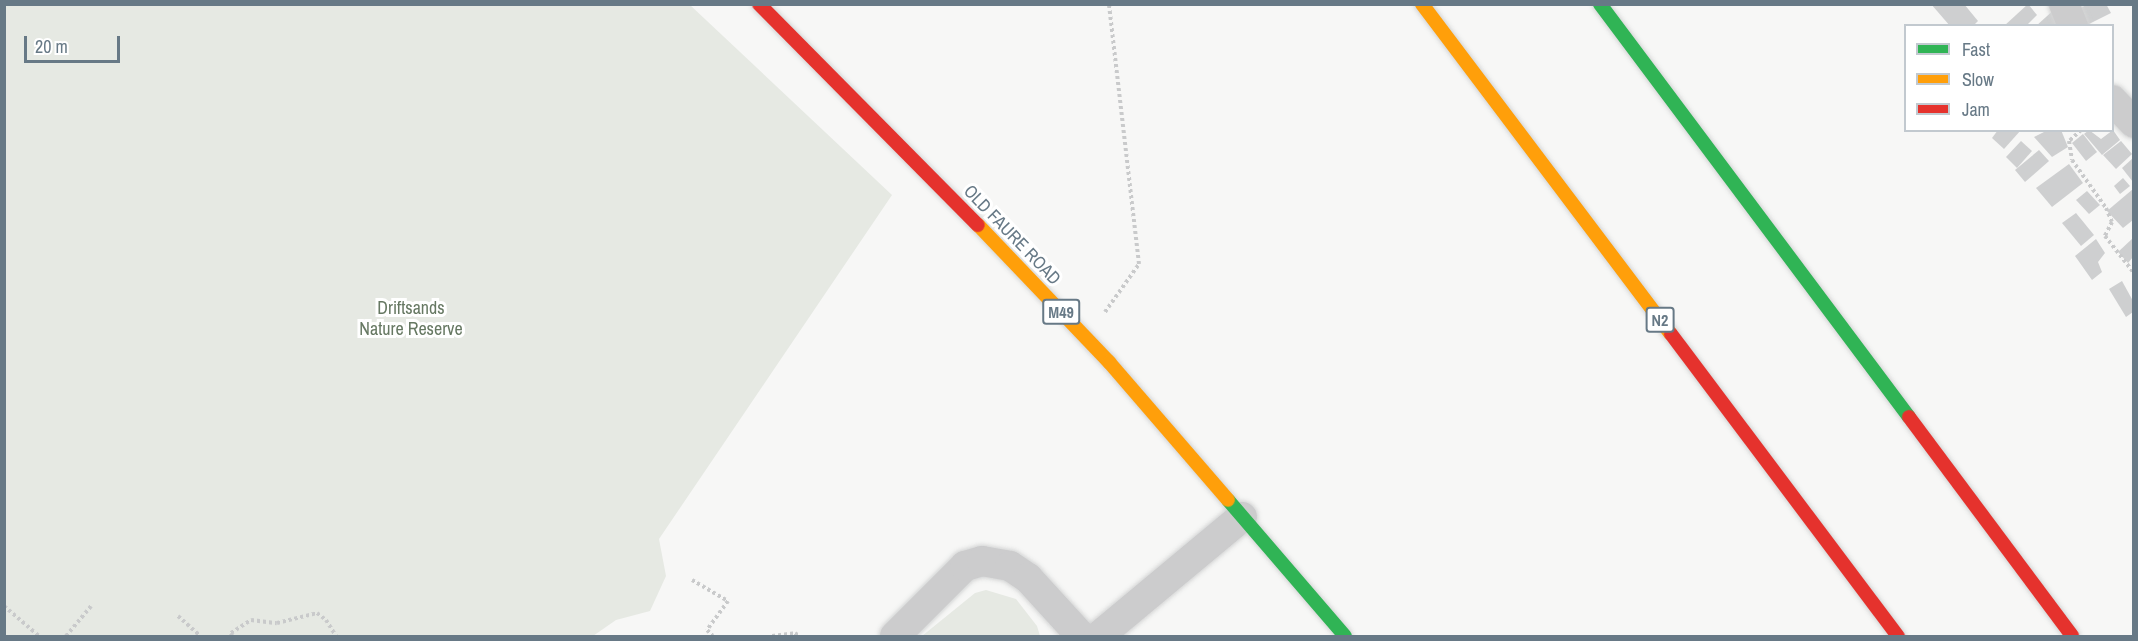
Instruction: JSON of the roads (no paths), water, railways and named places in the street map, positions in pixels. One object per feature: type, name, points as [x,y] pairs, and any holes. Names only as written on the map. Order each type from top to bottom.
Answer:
[{"type":"main road","name":"OLD FAURE ROAD","points":[[759,4],[956,202],[1108,362],[1345,636]]},
{"type":"main road","name":"N2","points":[[1422,4],[1898,636]]},
{"type":"main road","points":[[1600,4],[2072,636]]},
{"type":"street","points":[[2064,4],[2072,24]]},
{"type":"street","points":[[2114,102],[2133,123]]},
{"type":"street","points":[[1099,636],[1242,517]]},
{"type":"street","points":[[895,636],[965,566],[982,561],[1010,566],[1029,578],[1082,636]]},
{"type":"park label","name":"Driftsands Nature Reserve","points":[[411,319]]}]
